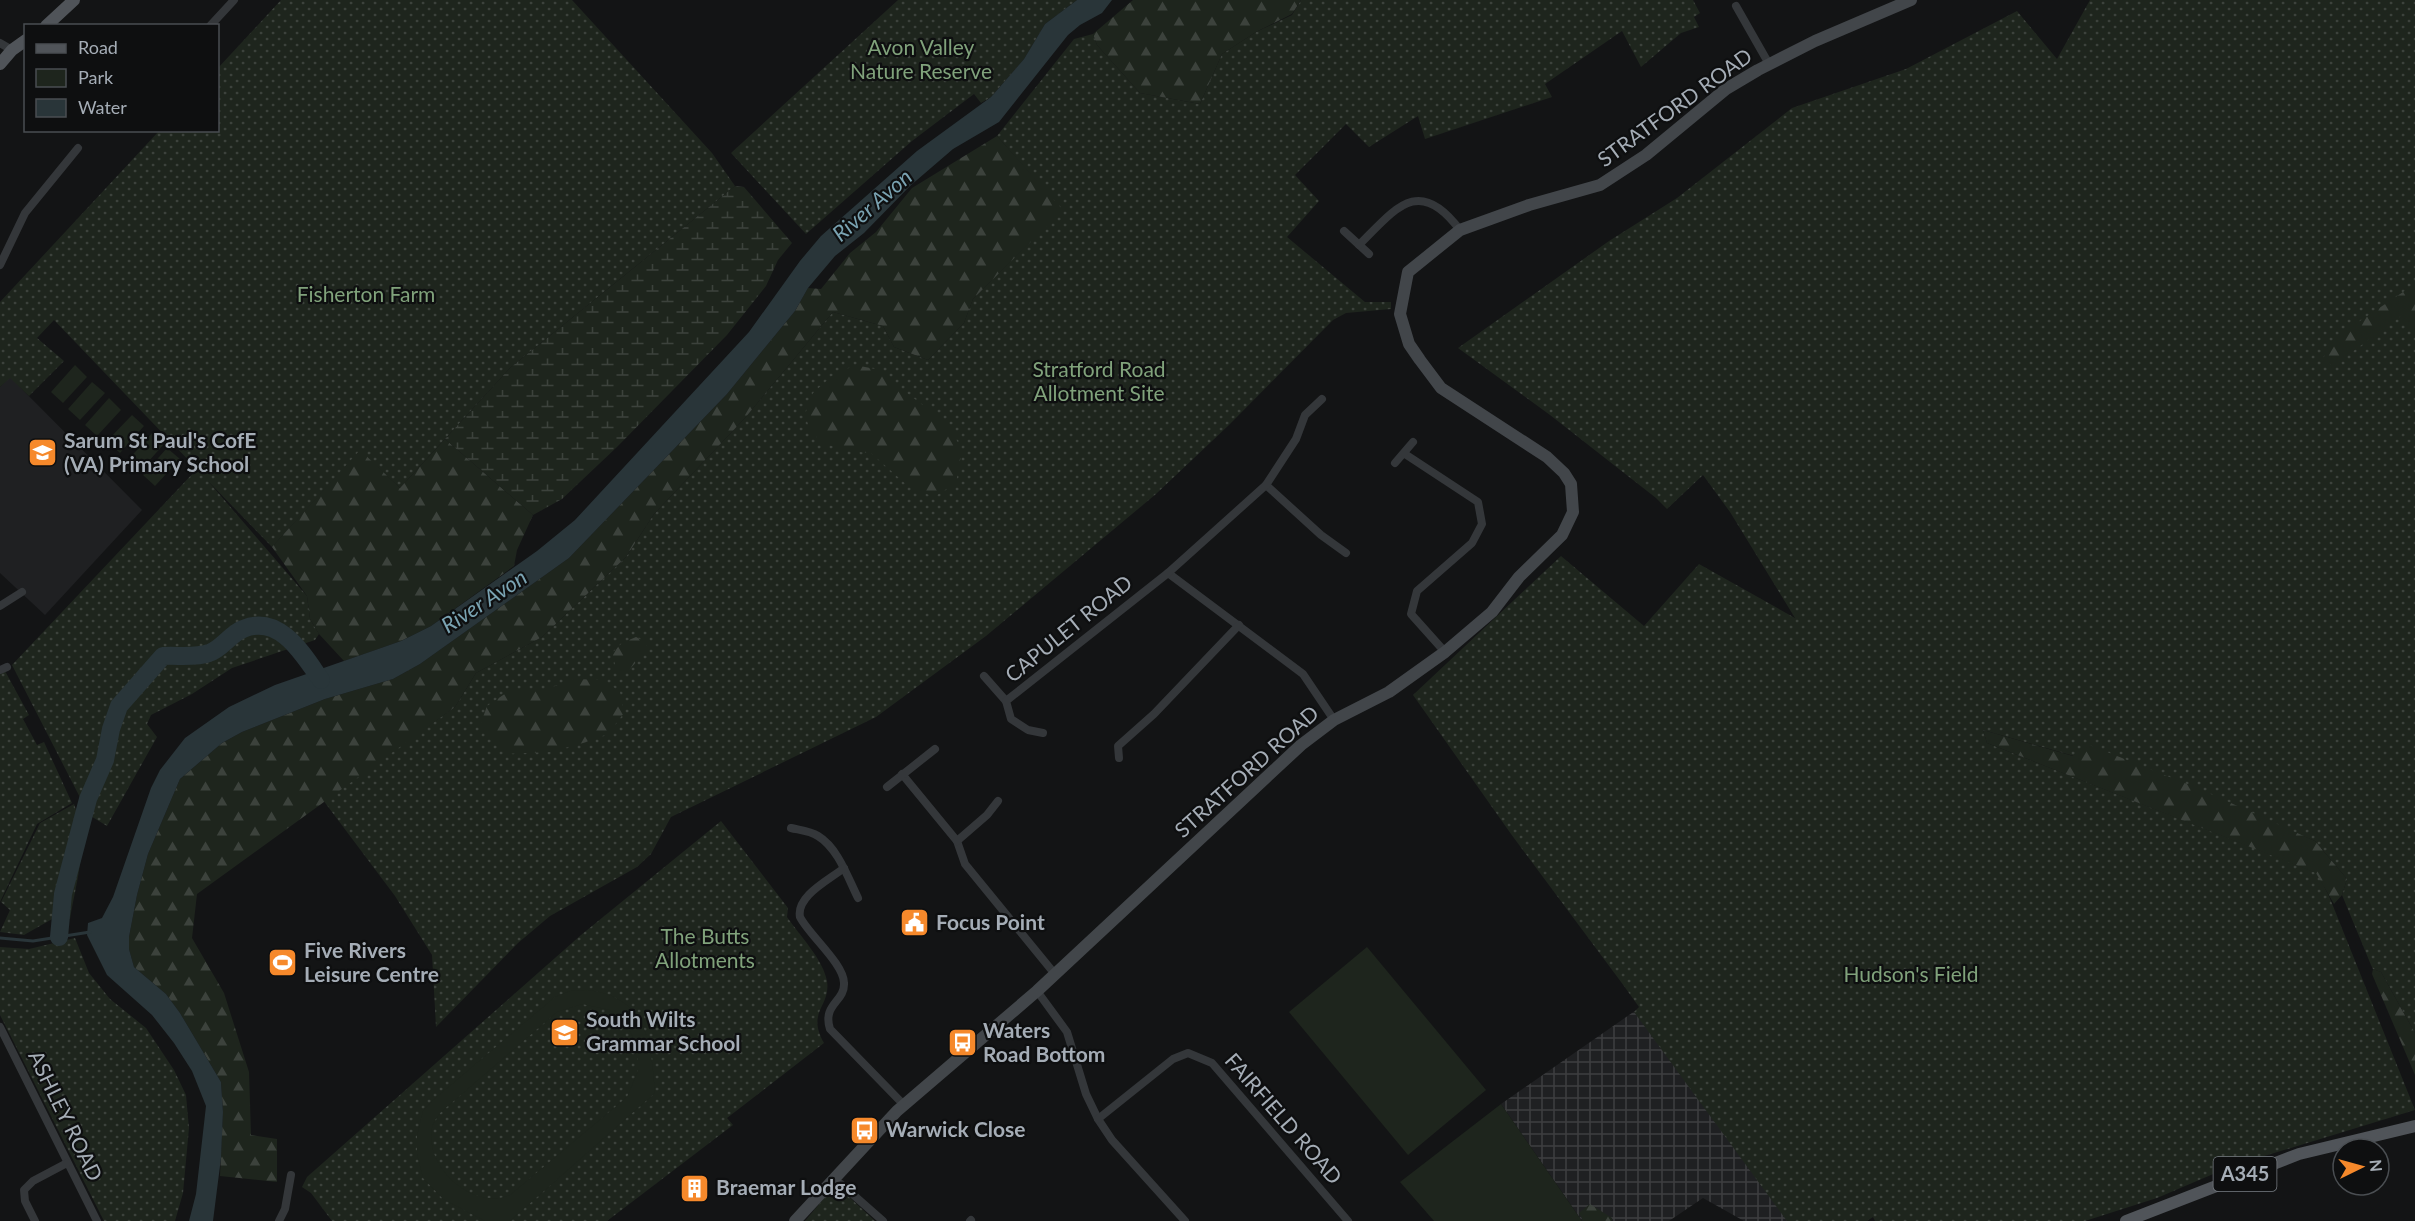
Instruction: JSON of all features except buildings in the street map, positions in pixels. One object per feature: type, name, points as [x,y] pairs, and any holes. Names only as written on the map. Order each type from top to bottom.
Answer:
[{"type":"main road","points":[[48,24],[74,0]]},
{"type":"main road","points":[[0,64],[12,50],[24,41]]},
{"type":"main road","name":"A345","points":[[2126,1221],[2308,1151],[2415,1126]]},
{"type":"street","points":[[212,24],[234,0]]},
{"type":"street","name":"STRATFORD ROAD","points":[[795,1221],[904,1105],[1037,991],[1301,745],[1334,720],[1389,692],[1445,652],[1492,612],[1519,577],[1562,535],[1573,512],[1574,499],[1571,484],[1564,473],[1547,457],[1441,388],[1409,344],[1400,314],[1408,272],[1460,230],[1529,205],[1600,185],[1646,155],[1726,89],[1815,41],[1911,0]]},
{"type":"street","points":[[1736,6],[1769,64]]},
{"type":"street","points":[[0,43],[12,50]]},
{"type":"street","points":[[0,265],[25,213],[78,148]]},
{"type":"street","points":[[1359,245],[1392,212],[1413,201],[1434,203],[1446,212],[1460,230]]},
{"type":"street","points":[[1344,231],[1369,254]]},
{"type":"street","name":"CAPULET ROAD","points":[[1043,733],[1028,730],[1011,719],[1006,701],[1168,573],[1266,485],[1296,439],[1305,415],[1322,399]]},
{"type":"street","points":[[1395,463],[1413,442]]},
{"type":"street","points":[[1404,454],[1478,502],[1482,525],[1472,543],[1417,591],[1412,614],[1445,652]]},
{"type":"street","points":[[1266,485],[1321,535],[1346,553]]},
{"type":"street","points":[[1168,573],[1304,674],[1334,720]]},
{"type":"street","points":[[0,606],[22,592]]},
{"type":"street","points":[[1119,758],[1118,746],[1154,714],[1239,625]]},
{"type":"street","points":[[984,676],[1006,701]]},
{"type":"street","points":[[887,787],[935,749]]},
{"type":"street","points":[[902,774],[957,841],[965,864],[1054,973]]},
{"type":"street","points":[[957,841],[987,815],[998,801]]},
{"type":"street","points":[[791,828],[820,837],[844,868],[858,898]]},
{"type":"street","points":[[844,868],[804,899],[800,905],[800,917],[843,976],[842,993],[829,1012],[830,1029],[904,1105]]},
{"type":"street","points":[[1037,991],[1067,1032],[1086,1094],[1098,1119],[1112,1140],[1185,1221]]},
{"type":"street","name":"ASHLEY ROAD","points":[[0,1027],[97,1221]]},
{"type":"street","name":"FAIRFIELD ROAD","points":[[1098,1119],[1173,1059],[1188,1053],[1212,1063],[1348,1221]]},
{"type":"street","points":[[34,1221],[25,1201],[24,1190],[33,1181],[68,1163]]},
{"type":"street","points":[[279,1221],[285,1209],[291,1175]]},
{"type":"street","points":[[832,1181],[840,1184],[883,1221]]},
{"type":"shaded area","name":"Sarum St Paul's CofE (VA) Primary School","points":[[10,377],[142,510],[45,615],[0,573],[0,387]]},
{"type":"shaded area","points":[[1642,1006],[1791,1221],[1744,1221],[1703,1198],[1669,1221],[1582,1221],[1501,1104]]},
{"type":"green space","name":"Fisherton Farm","points":[[281,0],[572,0],[712,153],[735,186],[510,368],[400,488],[360,451],[272,547],[208,481],[307,596],[310,619],[319,634],[315,640],[232,668],[192,694],[151,715],[147,724],[157,737],[107,826],[89,815],[12,665],[197,469],[54,320],[37,338],[64,361],[29,396],[10,378],[0,387],[0,302],[158,132],[219,132],[219,67]]},
{"type":"green space","name":"Avon Valley Nature Reserve","points":[[898,0],[1077,0],[1045,24],[1024,59],[991,97],[981,103],[974,94],[912,141],[806,234],[731,153]]},
{"type":"green space","points":[[1133,0],[1301,0],[1292,14],[1256,32],[1222,54],[1200,104],[1140,93],[1097,45],[1093,34]]},
{"type":"green space","name":"Stratford Road Allotment Site","points":[[1301,0],[1693,0],[1700,13],[1694,17],[1699,27],[1681,33],[1641,67],[1622,31],[1545,84],[1552,97],[1425,139],[1418,116],[1369,147],[1346,124],[1295,175],[1319,201],[1287,237],[1365,302],[1391,302],[1391,309],[1346,313],[1333,320],[1229,425],[1156,494],[986,636],[876,717],[671,817],[651,854],[637,867],[550,916],[518,943],[436,1027],[432,955],[395,896],[323,800],[455,707],[476,673],[542,637],[626,557],[654,514],[745,418],[833,312],[883,326],[894,347],[928,360],[964,323],[973,299],[1062,210],[997,136],[1074,39],[1093,34],[1097,45],[1140,93],[1200,104],[1222,54],[1256,32],[1292,15]]},
{"type":"green space","name":"Hudson's Field","points":[[2090,0],[2415,0],[2415,1033],[2381,972],[2373,969],[2371,965],[2342,895],[2347,879],[2315,841],[2279,826],[2074,756],[1983,730],[1987,743],[2317,873],[2329,896],[2415,1110],[2232,1166],[2157,1198],[2085,1221],[1875,1221],[1873,1217],[1867,1221],[1787,1221],[1634,1012],[1639,1007],[1511,834],[1413,695],[1561,556],[1644,626],[1699,564],[1795,618],[1730,512],[1703,475],[1667,509],[1550,415],[1458,348],[1609,241],[1677,198],[1792,108],[1906,69],[2017,11],[2057,59]]},
{"type":"green space","points":[[997,136],[1063,210],[973,299],[964,323],[928,360],[894,347],[883,326],[833,312],[745,418],[654,514],[626,557],[542,637],[476,673],[455,707],[197,894],[192,938],[224,993],[249,1072],[251,1135],[277,1139],[277,1182],[220,1176],[223,1112],[221,1082],[180,1013],[166,994],[134,967],[129,949],[137,895],[148,854],[180,779],[222,743],[242,732],[325,699],[393,679],[420,664],[569,558],[727,394],[795,311],[808,288],[821,289],[850,253],[876,232],[912,188]]},
{"type":"green space","points":[[735,186],[744,187],[792,243],[778,260],[766,286],[727,335],[617,447],[562,499],[533,515],[445,439],[510,368]]},
{"type":"green space","points":[[2415,284],[2415,331],[2401,316],[2333,366],[2322,359],[2345,331]]},
{"type":"green space","points":[[75,365],[87,377],[63,403],[51,392]]},
{"type":"green space","points":[[855,365],[875,369],[948,424],[962,450],[956,483],[934,497],[908,486],[871,453],[848,451],[823,443],[810,431],[805,414],[813,393],[832,376]]},
{"type":"green space","points":[[92,382],[105,393],[80,420],[68,409]]},
{"type":"green space","points":[[109,398],[121,410],[97,436],[85,425]]},
{"type":"green space","points":[[132,415],[144,426],[120,453],[107,441]]},
{"type":"green space","points":[[152,433],[164,444],[140,471],[128,460]]},
{"type":"green space","points":[[445,439],[533,515],[517,550],[514,566],[431,626],[401,641],[344,661],[319,634],[310,619],[307,596],[272,547],[360,450],[400,488]]},
{"type":"green space","points":[[167,448],[180,459],[155,486],[143,475]]},
{"type":"green space","points":[[636,637],[648,643],[641,657],[625,674],[616,668],[612,653],[622,643]]},
{"type":"green space","points":[[5,671],[29,715],[23,719],[37,745],[44,742],[72,803],[37,824],[0,902],[0,674]]},
{"type":"green space","points":[[573,679],[604,680],[620,692],[624,713],[608,734],[550,752],[505,754],[480,726],[487,706],[509,691],[542,691]]},
{"type":"green space","points":[[1983,730],[2073,756],[2087,744],[2202,790],[2315,841],[2347,879],[2342,895],[2334,904],[2316,873],[1987,743]]},
{"type":"green space","points":[[74,804],[81,834],[81,848],[70,919],[54,918],[24,935],[0,932],[10,910],[1,902],[40,823]]},
{"type":"green space","name":"South Wilts Grammar School","points":[[721,821],[788,908],[787,917],[821,964],[827,981],[827,990],[817,1023],[824,1043],[727,1118],[733,1125],[607,1221],[332,1221],[311,1193],[302,1187],[307,1177],[581,935]]},
{"type":"green space","points":[[75,938],[89,973],[110,999],[146,1028],[174,1070],[186,1095],[189,1128],[183,1193],[175,1221],[104,1221],[0,1015],[0,947],[29,949]]},
{"type":"green space","points":[[1367,947],[1486,1090],[1408,1155],[1289,1012]]},
{"type":"green space","points":[[2373,969],[2381,972],[2415,1033],[2415,1075],[2372,974]]},
{"type":"green space","points":[[588,990],[608,995],[624,1003],[635,1013],[648,1041],[655,1093],[510,1221],[485,1221],[443,1199],[423,1178],[417,1154],[417,1136],[423,1111],[555,997],[570,991]],"holes":[[[582,1004],[610,1010],[628,1027],[638,1048],[638,1071],[627,1097],[510,1195],[496,1198],[481,1197],[454,1182],[443,1171],[432,1143],[433,1126],[441,1112],[557,1012]]]},
{"type":"green space","points":[[1501,1104],[1582,1221],[1434,1221],[1400,1182]]},
{"type":"green space","points":[[847,1195],[875,1221],[805,1221],[825,1197]]},
{"type":"green space","points":[[1590,1204],[1612,1218],[1612,1221],[1583,1221],[1579,1213]]},
{"type":"water","name":"River Avon","points":[[1077,0],[1112,0],[1102,13],[1080,25],[1068,35],[999,122],[953,149],[910,186],[864,233],[835,256],[808,288],[795,311],[727,394],[569,558],[420,664],[393,679],[325,699],[242,732],[222,743],[180,779],[148,854],[137,895],[129,949],[134,967],[166,994],[180,1013],[221,1082],[223,1112],[221,1158],[213,1221],[189,1221],[196,1194],[206,1106],[192,1071],[174,1043],[152,1015],[107,975],[87,935],[88,923],[102,918],[113,897],[151,788],[160,770],[185,738],[229,707],[275,685],[401,641],[431,626],[537,551],[575,520],[749,332],[821,236],[917,151],[991,97],[1024,59],[1045,24]]},
{"type":"waterway","points":[[59,937],[63,894],[88,799],[105,760],[111,729],[119,706],[163,656],[204,655],[214,651],[243,629],[256,626],[268,627],[290,640],[321,680]]},
{"type":"waterway","points":[[0,938],[33,941],[90,932]]},
{"type":"place","name":"Sarum St Paul's CofE (VA) Primary School","points":[[43,453]]},
{"type":"place","name":"Focus Point","points":[[915,923]]},
{"type":"place","name":"Five Rivers Leisure Centre","points":[[283,963]]},
{"type":"place","name":"South Wilts Grammar School","points":[[565,1032]]},
{"type":"place","name":"Waters Road Bottom","points":[[962,1043]]},
{"type":"place","name":"Warwick Close","points":[[865,1130]]},
{"type":"place","name":"Braemar Lodge","points":[[695,1188]]},
{"type":"park label","name":"The Butts Allotments","points":[[705,949]]}]
